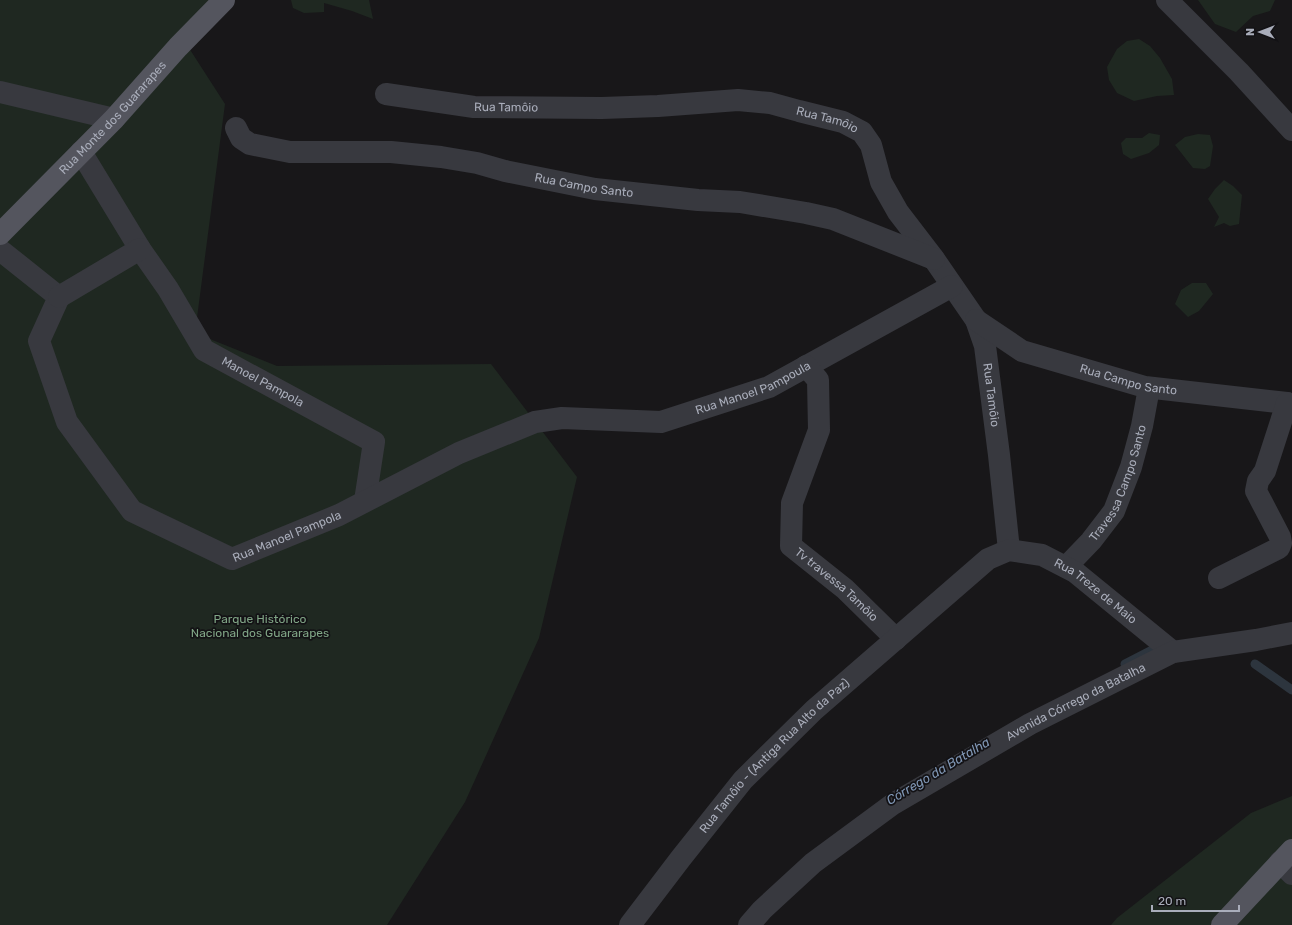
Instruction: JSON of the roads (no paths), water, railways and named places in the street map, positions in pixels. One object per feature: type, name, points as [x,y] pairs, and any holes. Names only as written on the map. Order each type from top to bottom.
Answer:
[{"type":"main road","name":"Rua Monte dos Guararapes","points":[[0,234],[114,119],[224,0]]},
{"type":"main road","points":[[1222,925],[1288,862]]},
{"type":"street","points":[[1167,0],[1239,72],[1292,130]]},
{"type":"street","points":[[0,92],[114,119]]},
{"type":"street","name":"Rua Tamôio","points":[[386,94],[474,107],[497,108],[602,108],[658,106],[738,100],[770,103],[843,122],[862,132],[871,145],[881,182],[898,212],[934,259],[976,320],[985,346],[1009,550]]},
{"type":"street","name":"Rua Campo Santo","points":[[236,128],[241,138],[250,144],[290,152],[391,152],[441,157],[477,163],[506,171],[595,190],[698,200],[740,202],[806,213],[833,219],[934,259]]},
{"type":"street","name":"Manoel Pampola","points":[[81,152],[140,249],[168,289],[204,350],[374,442],[365,501]]},
{"type":"street","points":[[0,250],[59,297],[140,249]]},
{"type":"street","name":"Rua Manoel Pampoula","points":[[535,422],[562,418],[661,422],[769,387],[952,286]]},
{"type":"street","name":"Rua Manoel Pampola","points":[[59,297],[39,340],[67,422],[132,511],[232,560],[338,515],[459,453],[535,422]]},
{"type":"street","name":"Rua Campo Santo","points":[[976,320],[1022,351],[1149,388],[1290,404]]},
{"type":"street","name":"Tv travessa Tamôio","points":[[806,366],[818,380],[819,430],[792,503],[791,546],[845,589],[896,639]]},
{"type":"street","name":"Travessa Campo Santo","points":[[1066,567],[1091,541],[1114,511],[1131,467],[1142,426],[1149,388]]},
{"type":"street","points":[[1219,578],[1279,548],[1281,543],[1280,537],[1256,491],[1258,481],[1265,471],[1290,404]]},
{"type":"street","name":"Rua Treze de Maio","points":[[1009,550],[1042,555],[1075,572],[1173,652]]},
{"type":"street","name":"Rua Tamôio - (Antiga Rua Alto da Paz)","points":[[630,925],[681,858],[744,780],[814,710],[988,560],[1009,550]]},
{"type":"street","name":"Avenida Córrego da Batalha","points":[[749,925],[762,910],[813,863],[893,804],[1030,724],[1173,652],[1256,640],[1292,633]]},
{"type":"waterway","name":"Córrego da Batalha","points":[[1125,664],[1158,647]]},
{"type":"waterway","name":"Córrego da Batalha","points":[[1255,664],[1292,690]]},
{"type":"park label","name":"Parque Histórico Nacional dos Guararapes","points":[[260,626]]}]
